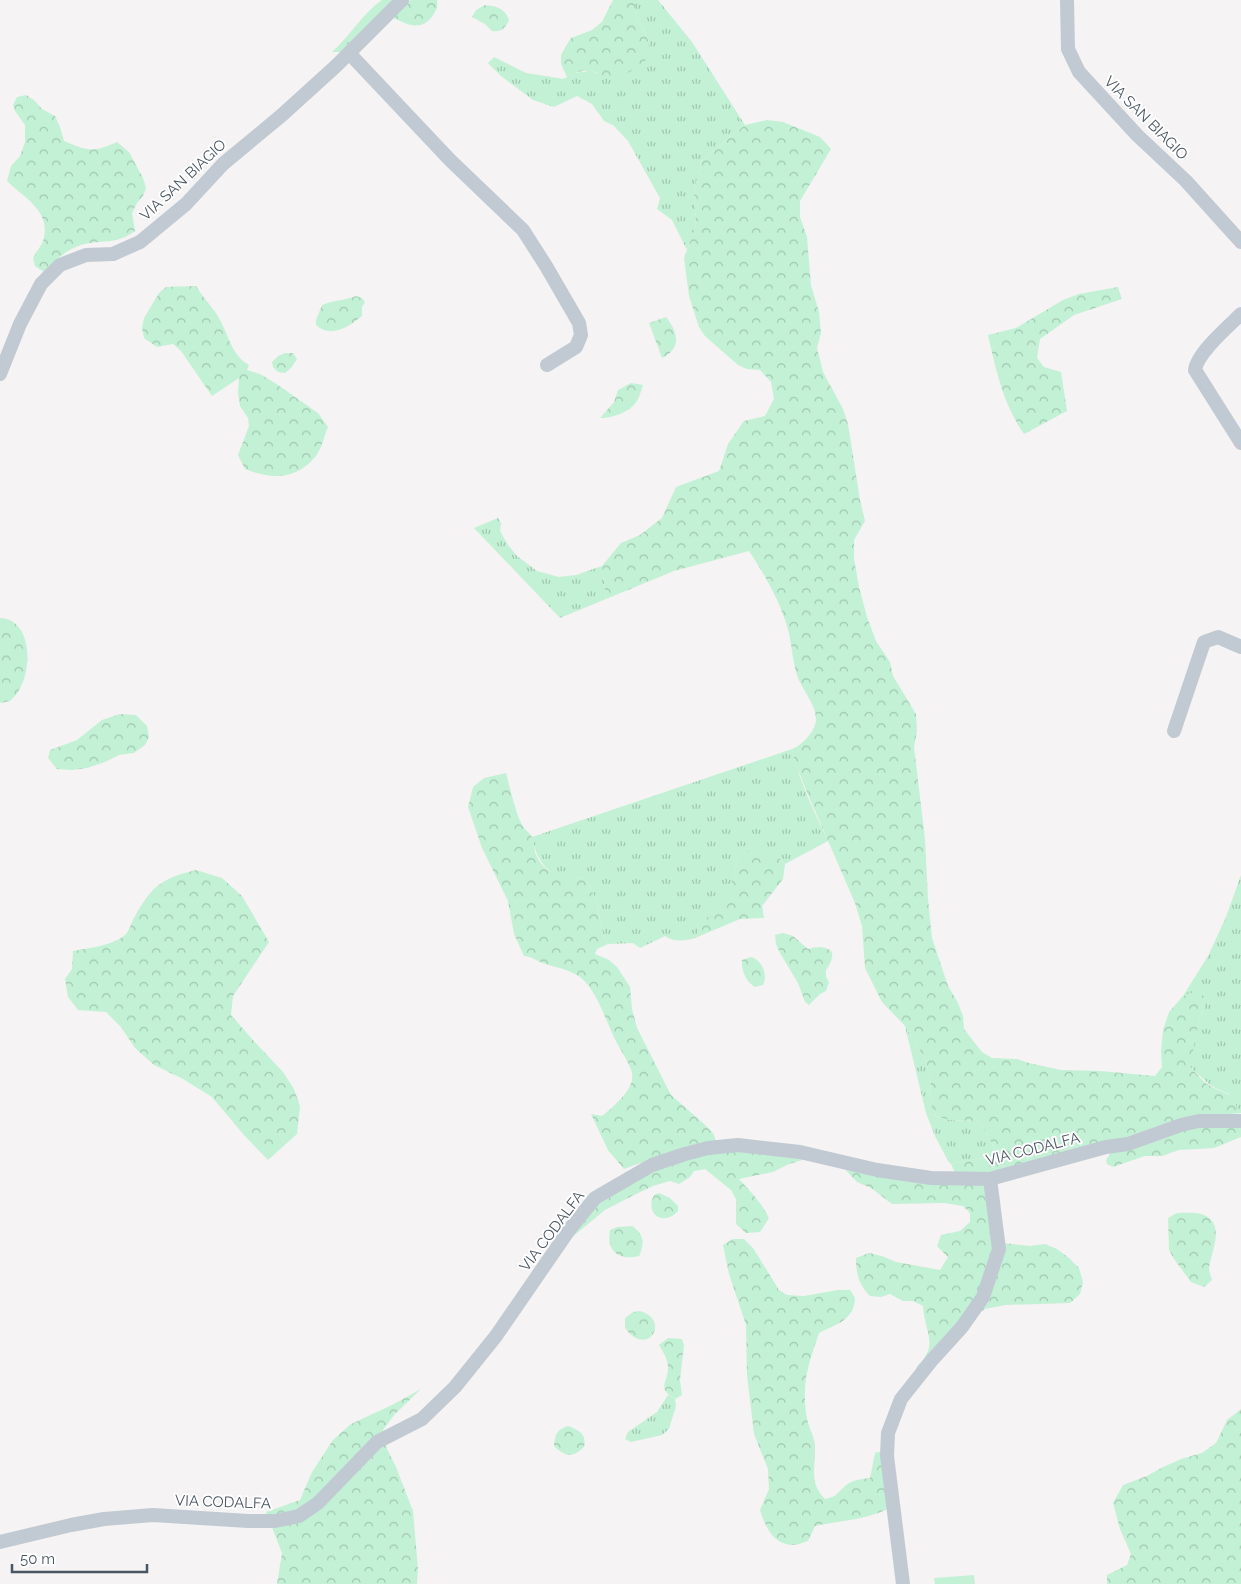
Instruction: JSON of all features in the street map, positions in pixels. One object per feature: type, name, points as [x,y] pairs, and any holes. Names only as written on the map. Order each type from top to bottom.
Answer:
[{"type":"street","name":"VIA SAN BIAGIO","points":[[0,374],[20,324],[41,284],[60,264],[86,255],[112,254],[140,242],[186,204],[223,164],[282,115],[349,54],[402,0]]},
{"type":"street","name":"VIA SAN BIAGIO","points":[[1067,0],[1068,49],[1079,72],[1137,135],[1186,181],[1241,242]]},
{"type":"street","points":[[349,54],[450,160],[523,230],[542,259],[578,323],[581,335],[576,347],[547,365]]},
{"type":"street","points":[[1241,314],[1202,356],[1196,364],[1195,370],[1241,443]]},
{"type":"street","points":[[1174,731],[1204,642],[1218,637],[1241,647]]},
{"type":"street","name":"VIA CODALFA","points":[[0,1542],[71,1525],[124,1517],[153,1515],[248,1522],[299,1516],[318,1503],[377,1442],[422,1419],[455,1387],[496,1336],[569,1230],[595,1198],[652,1165],[708,1148],[738,1145],[800,1152],[877,1170],[930,1178],[990,1179],[1106,1147],[1128,1144],[1199,1121],[1241,1121]]},
{"type":"street","points":[[903,1584],[887,1456],[888,1433],[901,1399],[932,1360],[962,1327],[983,1297],[999,1249],[990,1179]]},
{"type":"green space","points":[[382,0],[396,0],[344,52],[332,52],[368,12]]},
{"type":"green space","points":[[411,0],[437,0],[437,8],[428,21],[418,25],[407,24],[390,16]]},
{"type":"green space","points":[[613,0],[635,0],[635,11],[649,42],[648,58],[639,66],[623,75],[611,77],[587,71],[578,72],[567,77],[561,64],[561,55],[566,46],[571,38],[592,30],[602,22]]},
{"type":"green space","points":[[635,0],[658,0],[692,42],[745,125],[701,161],[694,192],[696,226],[687,250],[672,220],[657,209],[660,198],[628,141],[613,125],[604,121],[592,104],[577,96],[554,107],[533,100],[501,76],[488,63],[494,57],[526,73],[563,79],[574,73],[590,71],[607,76],[649,42],[635,11]]},
{"type":"green space","points":[[485,5],[503,10],[509,20],[506,26],[498,31],[492,31],[485,24],[472,17],[476,10]]},
{"type":"green space","points":[[26,95],[34,100],[42,109],[55,116],[64,141],[85,149],[102,148],[117,142],[129,152],[143,178],[146,188],[132,213],[135,231],[119,239],[76,247],[59,257],[44,272],[35,266],[33,258],[44,238],[45,228],[43,220],[34,205],[7,181],[11,166],[20,156],[25,142],[25,125],[13,105],[17,97]]},
{"type":"green space","points":[[767,120],[783,122],[820,137],[831,149],[800,201],[800,217],[807,237],[811,285],[819,312],[821,333],[817,348],[823,372],[843,409],[848,424],[865,521],[854,540],[854,559],[867,617],[876,641],[890,662],[893,676],[916,714],[917,731],[914,747],[925,839],[932,938],[948,986],[963,1016],[964,1029],[982,1052],[992,1058],[1017,1059],[1061,1070],[1155,1076],[1162,1067],[1163,1030],[1169,1012],[1183,996],[1195,992],[1204,996],[1205,1005],[1199,1021],[1190,1066],[1207,1084],[1233,1098],[1237,1106],[1236,1112],[1009,1172],[956,1175],[951,1164],[977,1159],[1000,1158],[984,1129],[976,1121],[949,1120],[936,1116],[930,1096],[931,1077],[924,1057],[905,1026],[882,1002],[865,968],[862,926],[855,903],[806,790],[792,749],[803,742],[813,730],[816,715],[812,703],[797,675],[784,616],[760,568],[749,551],[674,571],[606,599],[602,566],[621,543],[640,535],[662,518],[676,487],[719,471],[728,444],[744,421],[765,416],[774,399],[771,382],[760,370],[747,369],[738,365],[705,336],[699,327],[689,296],[684,258],[696,226],[694,192],[701,161],[745,125]]},
{"type":"green space","points":[[196,286],[213,309],[237,354],[249,365],[247,370],[260,374],[275,383],[318,413],[328,427],[318,453],[300,470],[292,474],[274,476],[255,473],[245,469],[238,455],[249,426],[248,418],[240,406],[238,393],[239,378],[212,396],[181,351],[173,344],[157,347],[144,338],[142,328],[144,318],[159,293],[166,287]]},
{"type":"green space","points":[[1118,287],[1122,299],[1074,315],[1040,339],[1037,358],[1044,367],[1061,372],[1067,411],[1024,434],[1005,399],[988,335],[1016,328],[1063,300],[1079,294]]},
{"type":"green space","points":[[356,296],[362,298],[365,302],[362,307],[362,316],[357,320],[340,330],[334,331],[322,329],[316,325],[322,305]]},
{"type":"green space","points":[[666,317],[673,328],[676,339],[673,349],[662,358],[649,323]]},
{"type":"green space","points":[[285,353],[293,353],[297,359],[285,373],[278,372],[273,367],[272,362],[278,356]]},
{"type":"green space","points":[[631,383],[643,385],[634,405],[621,414],[600,418],[614,402],[618,390]]},
{"type":"green space","points":[[498,518],[501,523],[500,531],[508,545],[517,556],[537,571],[559,577],[576,575],[602,566],[606,599],[560,618],[474,528]]},
{"type":"green space","points":[[0,618],[12,621],[20,629],[25,640],[27,667],[24,680],[18,692],[10,701],[0,703]]},
{"type":"green space","points":[[120,714],[136,715],[147,726],[149,737],[145,745],[134,753],[119,755],[87,768],[72,770],[57,769],[48,758],[50,750],[77,740],[102,720]]},
{"type":"green space","points":[[792,749],[812,807],[828,841],[785,864],[775,854],[738,860],[731,885],[723,903],[704,924],[695,938],[679,940],[665,936],[640,948],[633,943],[608,944],[603,934],[596,900],[587,879],[557,875],[546,867],[538,857],[532,837]]},
{"type":"green space","points":[[506,773],[519,819],[533,839],[535,852],[544,867],[556,874],[587,879],[596,900],[603,934],[608,944],[597,949],[595,954],[609,960],[617,967],[630,987],[632,1009],[637,1028],[671,1095],[713,1133],[716,1141],[662,1155],[624,1169],[608,1150],[591,1114],[602,1116],[623,1097],[632,1079],[631,1069],[598,1001],[582,978],[572,972],[524,956],[514,934],[508,901],[482,848],[468,807],[473,787],[484,778]]},
{"type":"green space","points":[[755,850],[775,854],[785,864],[783,879],[762,906],[764,918],[740,919],[695,938],[700,927],[720,908],[734,876],[738,860],[746,851]]},
{"type":"green space","points":[[196,870],[222,878],[242,896],[269,942],[233,996],[231,1015],[283,1072],[294,1089],[300,1106],[297,1134],[268,1160],[212,1097],[183,1079],[154,1065],[135,1048],[121,1027],[106,1012],[78,1010],[68,997],[65,979],[72,969],[73,951],[100,946],[120,939],[129,930],[146,898],[158,885],[184,873]]},
{"type":"green space","points":[[1241,875],[1241,1113],[1230,1114],[1229,1094],[1211,1086],[1189,1066],[1199,1021],[1205,1005],[1195,992],[1183,996],[1208,956],[1226,917]]},
{"type":"green space","points":[[783,933],[793,936],[808,949],[823,947],[832,952],[831,961],[826,970],[826,977],[829,982],[826,991],[809,1005],[805,1002],[798,983],[776,944],[775,935]]},
{"type":"green space","points":[[751,957],[758,961],[763,968],[765,976],[763,985],[755,987],[749,982],[742,968],[742,960]]},
{"type":"green space","points":[[905,1026],[924,1057],[931,1077],[930,1096],[936,1116],[949,1120],[976,1121],[984,1129],[1000,1158],[977,1159],[951,1164],[948,1161],[926,1113]]},
{"type":"green space","points":[[1241,1125],[1241,1137],[1214,1148],[1179,1150],[1162,1156],[1145,1156],[1113,1167],[1107,1164],[1106,1160],[1111,1153],[1192,1127]]},
{"type":"green space","points":[[722,1150],[760,1152],[806,1159],[789,1164],[773,1172],[739,1179],[759,1202],[769,1218],[760,1232],[746,1233],[736,1224],[736,1199],[731,1190],[705,1169],[694,1171],[690,1177],[679,1184],[670,1181],[653,1186],[632,1196],[605,1210],[571,1238],[597,1200],[634,1179],[686,1158]]},
{"type":"green space","points":[[841,1165],[988,1180],[1003,1243],[1030,1246],[1045,1244],[1057,1249],[1079,1268],[1083,1282],[1080,1294],[1070,1303],[1005,1305],[985,1309],[976,1316],[920,1380],[916,1368],[928,1352],[929,1345],[923,1306],[913,1301],[903,1301],[890,1294],[881,1297],[870,1296],[863,1288],[859,1279],[856,1258],[869,1253],[896,1262],[940,1270],[948,1257],[937,1246],[941,1235],[960,1231],[970,1222],[970,1213],[963,1206],[944,1203],[892,1204],[871,1188],[857,1182]]},
{"type":"green space","points":[[659,1193],[670,1198],[678,1206],[678,1211],[673,1216],[662,1218],[654,1213],[652,1202],[654,1195]]},
{"type":"green space","points":[[1177,1213],[1201,1214],[1211,1219],[1214,1225],[1216,1232],[1209,1268],[1212,1280],[1204,1287],[1191,1282],[1169,1250],[1168,1218]]},
{"type":"green space","points":[[632,1226],[639,1232],[643,1243],[639,1256],[620,1256],[612,1249],[610,1244],[610,1230],[617,1227]]},
{"type":"green space","points":[[733,1239],[744,1239],[753,1248],[779,1290],[787,1295],[804,1296],[838,1290],[850,1290],[855,1298],[854,1305],[848,1316],[838,1324],[819,1333],[807,1375],[805,1406],[815,1445],[814,1474],[816,1486],[825,1499],[836,1495],[850,1483],[870,1478],[875,1453],[882,1451],[893,1505],[886,1510],[856,1519],[815,1526],[808,1541],[797,1545],[786,1544],[775,1538],[767,1528],[760,1510],[769,1489],[768,1469],[754,1434],[747,1375],[746,1325],[729,1274],[723,1245]]},
{"type":"green space","points":[[640,1311],[649,1316],[654,1322],[655,1329],[653,1335],[648,1339],[641,1340],[633,1337],[625,1328],[625,1318],[633,1312]]},
{"type":"green space","points":[[668,1338],[682,1339],[684,1345],[680,1380],[682,1395],[675,1399],[664,1388],[668,1365],[659,1345]]},
{"type":"green space","points":[[421,1389],[394,1415],[383,1430],[387,1449],[413,1511],[418,1569],[417,1584],[277,1584],[282,1553],[266,1512],[300,1500],[312,1472],[333,1440],[351,1424]]},
{"type":"green space","points":[[668,1395],[675,1399],[676,1406],[669,1429],[662,1435],[631,1442],[625,1439],[628,1432],[657,1412]]},
{"type":"green space","points":[[1241,1409],[1241,1584],[1107,1584],[1107,1575],[1127,1565],[1131,1554],[1120,1529],[1113,1503],[1123,1485],[1147,1476],[1181,1459],[1202,1453],[1216,1443],[1227,1420]]},
{"type":"green space","points":[[568,1426],[581,1433],[585,1443],[584,1447],[576,1453],[569,1455],[554,1446],[557,1433]]},
{"type":"green space","points":[[974,1575],[975,1584],[935,1584],[934,1578]]}]
